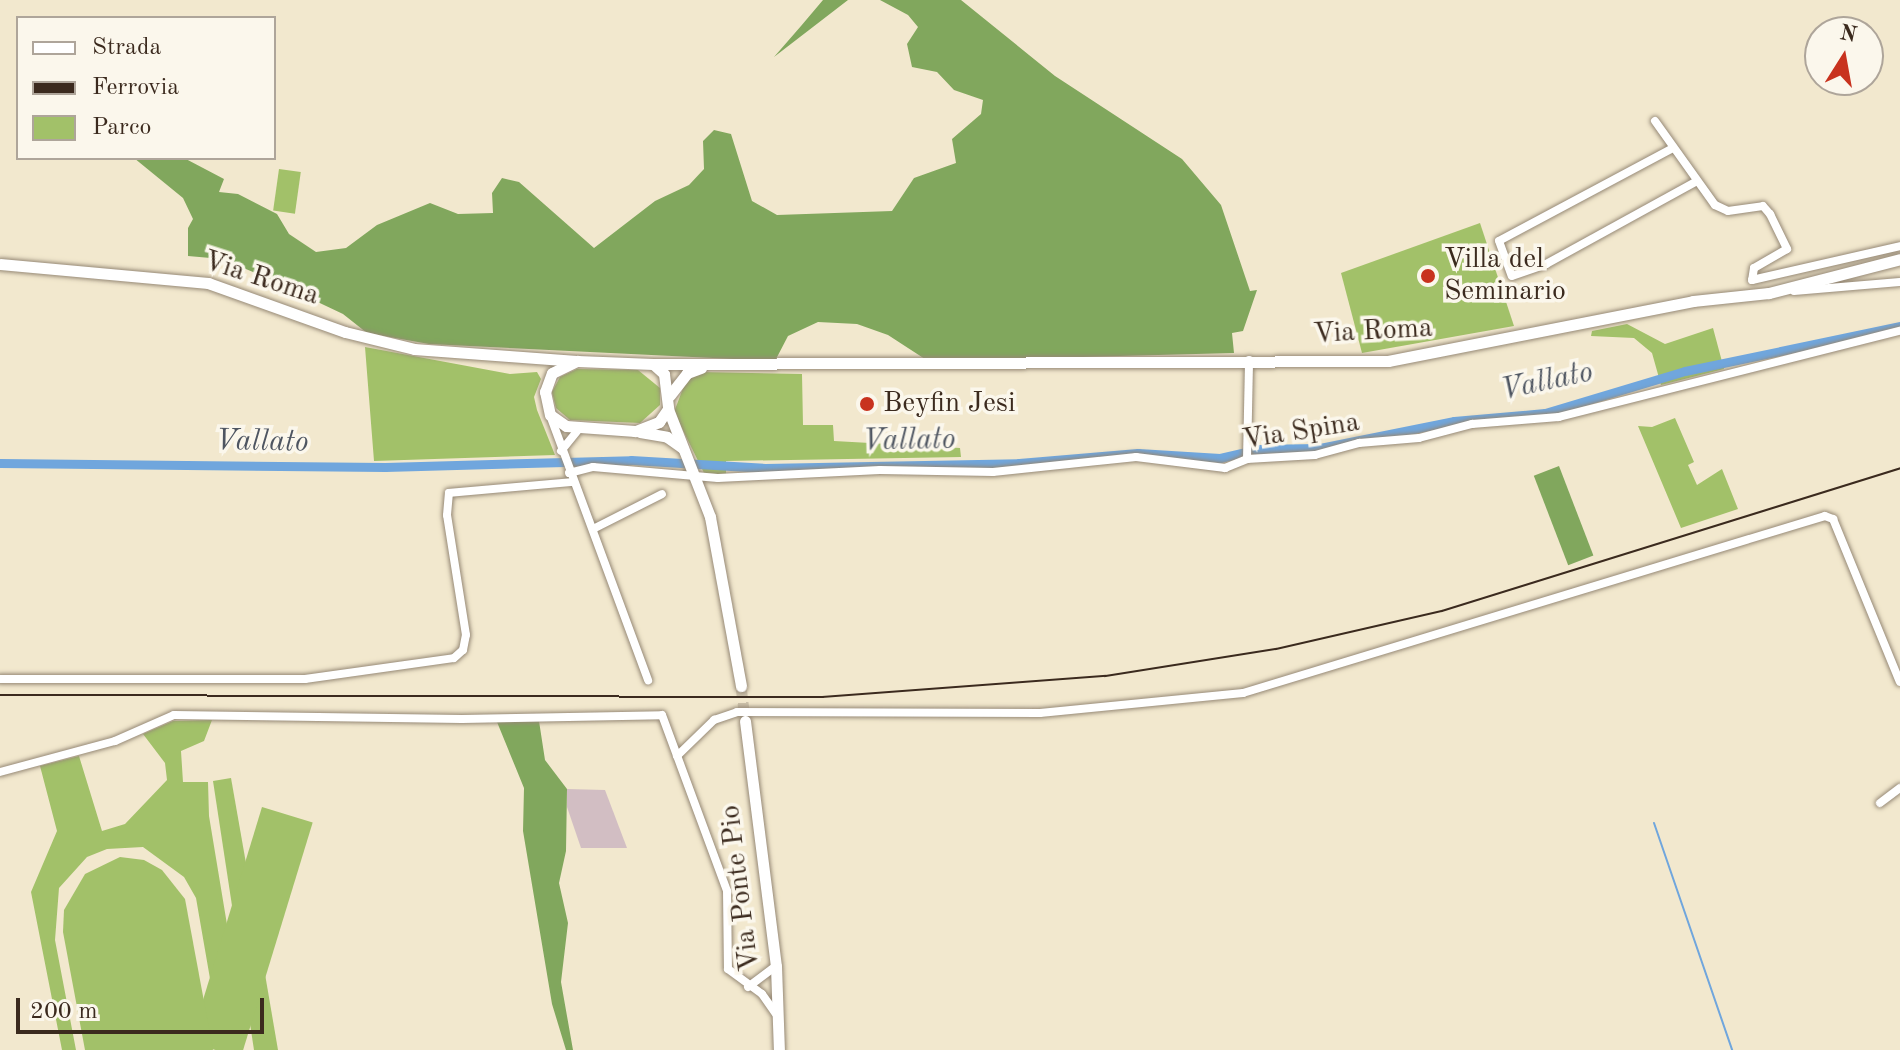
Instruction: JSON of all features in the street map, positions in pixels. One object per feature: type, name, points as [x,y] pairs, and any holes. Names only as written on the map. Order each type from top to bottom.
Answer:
[{"type":"main road","name":"Via Roma","points":[[0,264],[208,283],[345,332],[414,349],[577,361],[712,365],[1388,361],[1693,301],[1769,293],[1900,259]]},
{"type":"main road","points":[[503,357],[540,366],[549,378]]},
{"type":"main road","points":[[577,361],[549,378],[544,400],[550,415],[579,429],[635,431],[667,437],[688,455]]},
{"type":"main road","points":[[635,431],[659,422],[668,409],[670,395],[664,374],[653,364]]},
{"type":"main road","points":[[670,395],[687,373],[712,365]]},
{"type":"main road","points":[[668,409],[696,474],[720,557],[741,686]]},
{"type":"main road","name":"Via Ponte Pio","points":[[745,721],[776,966],[779,1050]]},
{"type":"street","points":[[1655,121],[1695,182],[1723,210],[1766,207],[1788,243],[1785,251],[1754,268],[1752,280],[1900,246]]},
{"type":"street","points":[[1673,148],[1499,241],[1512,276],[1546,264],[1695,182]]},
{"type":"street","points":[[1769,293],[1900,282]]},
{"type":"street","name":"Via Spina","points":[[568,470],[593,467],[696,474],[993,472],[1136,457],[1225,468],[1247,454],[1315,455],[1472,424],[1559,417],[1900,331]]},
{"type":"street","points":[[1247,454],[1249,360]]},
{"type":"street","points":[[550,415],[568,470],[595,528],[648,680]]},
{"type":"street","points":[[562,453],[579,429]]},
{"type":"street","points":[[0,679],[305,679],[454,658],[463,650],[466,635],[447,515],[449,493],[573,482]]},
{"type":"street","points":[[595,528],[662,494]]},
{"type":"street","points":[[677,756],[714,720],[745,711],[1040,713],[1243,693],[1825,516],[1833,519],[1900,682]]},
{"type":"street","points":[[0,772],[115,741],[164,717],[184,714],[462,719],[662,715],[727,891],[728,969],[747,986],[762,994],[778,1022]]},
{"type":"street","points":[[1880,803],[1900,788]]},
{"type":"street","points":[[747,986],[776,966]]},
{"type":"street","points":[[747,986],[762,983],[777,988]]},
{"type":"street","points":[[762,994],[777,988]]},
{"type":"shaded area","points":[[567,789],[605,790],[627,848],[581,848],[567,807]]},
{"type":"green space","points":[[823,0],[848,0],[774,57],[801,26]]},
{"type":"green space","points":[[880,0],[961,0],[1055,76],[1182,159],[1221,205],[1250,291],[1257,290],[1243,331],[1232,333],[1234,353],[928,361],[888,335],[857,324],[818,322],[788,336],[775,361],[429,344],[367,333],[343,314],[267,278],[222,259],[188,256],[188,228],[193,219],[183,198],[136,160],[188,160],[224,179],[219,192],[238,194],[277,214],[289,234],[316,252],[346,248],[377,225],[430,203],[458,214],[493,213],[492,193],[502,178],[519,182],[594,248],[655,201],[689,185],[704,169],[703,141],[714,130],[731,134],[752,201],[777,215],[892,211],[914,178],[956,163],[952,139],[981,114],[983,100],[954,90],[937,72],[912,67],[907,44],[918,27],[908,15]]},
{"type":"green space","points":[[279,169],[301,172],[295,214],[273,211]]},
{"type":"green space","points":[[1480,223],[1514,326],[1362,353],[1341,273]]},
{"type":"green space","points":[[1627,324],[1665,344],[1713,328],[1724,369],[1661,385],[1652,353],[1634,338],[1591,336],[1592,331]]},
{"type":"green space","points":[[365,347],[510,374],[537,372],[541,379],[534,397],[555,455],[374,461]]},
{"type":"green space","points":[[577,369],[638,370],[660,388],[660,405],[640,423],[570,420],[556,408],[552,392],[560,377]]},
{"type":"green space","points":[[700,372],[802,374],[803,425],[833,425],[834,441],[960,448],[961,457],[726,461],[726,475],[704,473],[674,412],[687,378]]},
{"type":"green space","points":[[1675,418],[1694,462],[1688,465],[1697,485],[1722,469],[1738,509],[1681,528],[1638,426],[1652,427]]},
{"type":"green space","points":[[1559,466],[1593,556],[1568,565],[1534,476]]},
{"type":"green space","points":[[212,720],[204,741],[181,751],[183,782],[208,782],[209,816],[244,1027],[238,1037],[221,1042],[196,898],[184,877],[143,847],[107,849],[87,857],[59,888],[55,940],[76,1050],[62,1050],[31,892],[57,831],[40,766],[79,756],[102,831],[125,824],[167,780],[165,763],[143,734],[173,721]]},
{"type":"green space","points":[[539,721],[545,760],[567,789],[566,851],[559,883],[568,923],[561,982],[573,1050],[566,1050],[552,1004],[523,831],[524,788],[497,722]]},
{"type":"green space","points":[[231,778],[278,1050],[254,1050],[213,781]]},
{"type":"green space","points":[[262,807],[313,822],[243,1050],[215,1050],[190,1042]]},
{"type":"green space","points":[[120,857],[144,860],[162,870],[185,899],[213,1050],[85,1050],[63,932],[64,910],[85,874]]},
{"type":"waterway","name":"Vallato","points":[[0,463],[385,467],[631,460],[765,468],[1019,463],[1138,453],[1220,458],[1258,449],[1320,448],[1454,421],[1545,413],[1685,371],[1900,326]]},
{"type":"waterway","points":[[1654,823],[1732,1050]]},
{"type":"tunnel","points":[[741,686],[745,721]]},
{"type":"railway","points":[[0,695],[823,697],[1105,676],[1276,649],[1442,611],[1900,468]]},
{"type":"place","name":"Villa del Seminario","points":[[1428,276]]},
{"type":"place","name":"Beyfin Jesi","points":[[867,404]]}]
